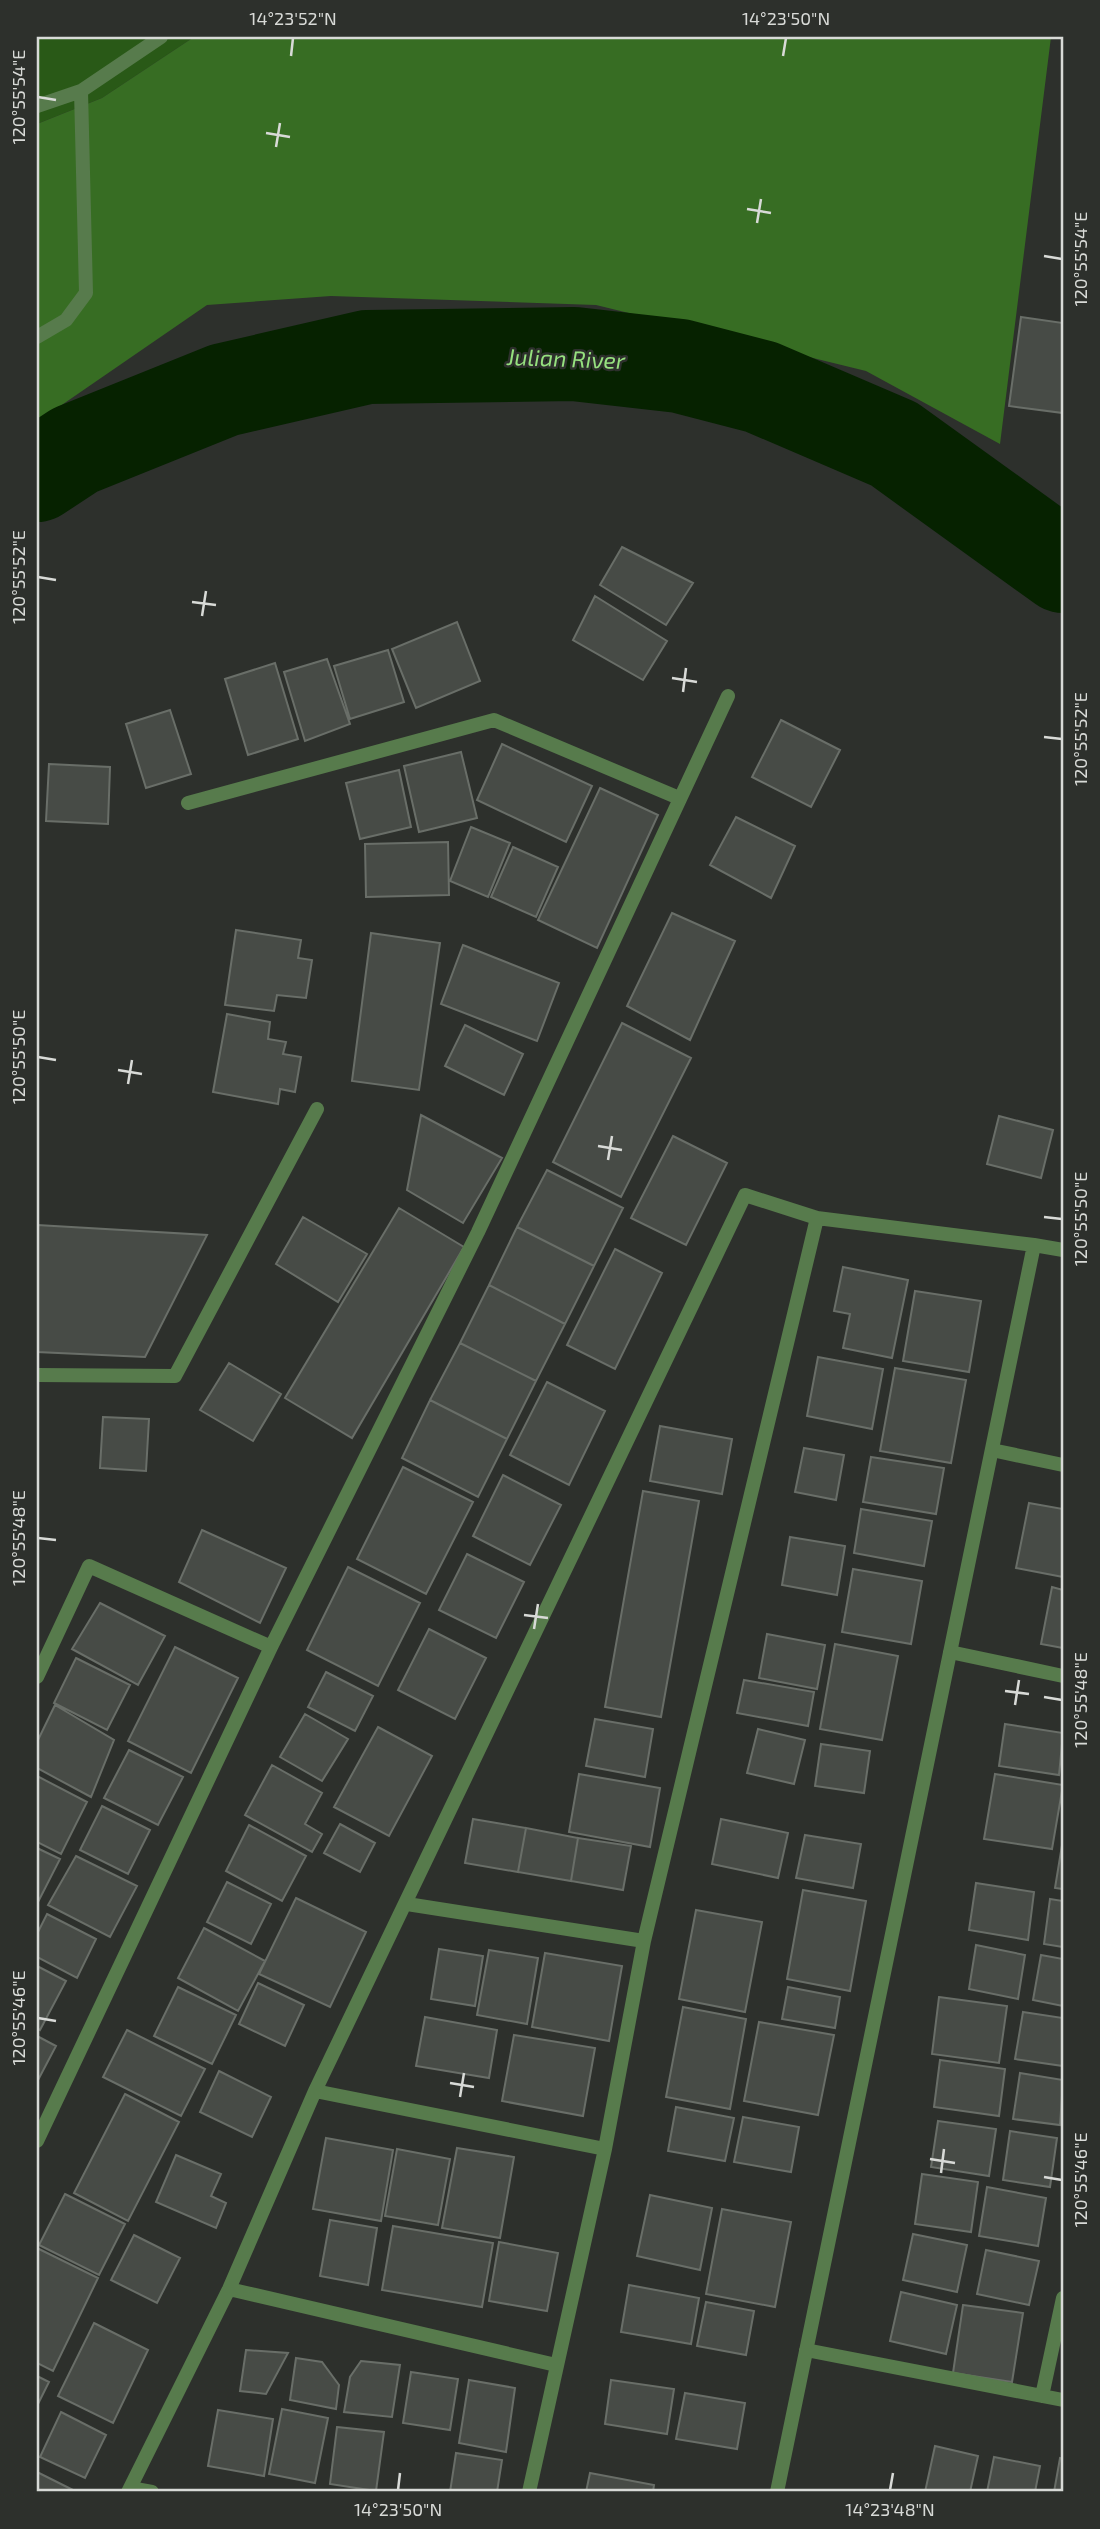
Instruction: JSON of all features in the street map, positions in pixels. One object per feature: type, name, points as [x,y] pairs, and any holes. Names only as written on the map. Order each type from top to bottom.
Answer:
[{"type":"street","points":[[37,106],[81,91],[161,37]]},
{"type":"street","points":[[37,337],[66,320],[86,293],[81,91]]},
{"type":"street","points":[[37,2141],[271,1647],[478,1232],[728,696]]},
{"type":"street","points":[[188,803],[494,719],[679,798]]},
{"type":"street","points":[[37,1375],[175,1376],[317,1109]]},
{"type":"street","points":[[152,2492],[129,2490],[229,2289],[315,2091],[745,1195],[817,1217],[1063,1250]]},
{"type":"street","points":[[529,2492],[605,2149],[645,1941],[817,1217]]},
{"type":"street","points":[[776,2492],[1034,1245]]},
{"type":"street","points":[[992,1450],[1063,1465]]},
{"type":"street","points":[[37,1677],[89,1566],[271,1647]]},
{"type":"street","points":[[950,1652],[1063,1676]]},
{"type":"street","points":[[407,1904],[645,1941]]},
{"type":"street","points":[[315,2091],[605,2149]]},
{"type":"street","points":[[229,2289],[556,2365]]},
{"type":"street","points":[[1042,2396],[1063,2298]]},
{"type":"street","points":[[806,2350],[1063,2400]]},
{"type":"green space","points":[[37,37],[194,37],[102,98],[37,124]]},
{"type":"green space","points":[[194,37],[1051,37],[1000,444],[866,371],[596,305],[331,296],[207,305],[37,422],[37,124],[102,98]]},
{"type":"building","points":[[1021,317],[1063,323],[1063,413],[1009,406]]},
{"type":"building","points":[[622,547],[693,583],[666,625],[600,585]]},
{"type":"building","points":[[595,596],[667,641],[643,680],[573,640]]},
{"type":"building","points":[[457,622],[480,681],[416,708],[392,649]]},
{"type":"building","points":[[388,650],[404,702],[350,719],[334,666]]},
{"type":"building","points":[[327,659],[350,724],[305,741],[284,672]]},
{"type":"building","points":[[275,663],[298,739],[248,755],[225,679]]},
{"type":"building","points":[[170,710],[191,774],[146,788],[126,724]]},
{"type":"building","points":[[781,720],[840,750],[811,807],[752,777]]},
{"type":"building","points":[[502,744],[592,786],[566,842],[477,800]]},
{"type":"building","points":[[461,752],[477,818],[419,832],[404,766]]},
{"type":"building","points":[[49,764],[110,767],[108,824],[46,821]]},
{"type":"building","points":[[399,770],[411,827],[360,839],[346,783]]},
{"type":"building","points":[[600,788],[658,815],[597,948],[538,920]]},
{"type":"building","points":[[736,817],[795,846],[771,898],[710,865]]},
{"type":"building","points":[[471,827],[510,843],[488,897],[450,881]]},
{"type":"building","points":[[448,842],[449,895],[366,897],[365,844]]},
{"type":"building","points":[[513,847],[558,867],[536,917],[491,897]]},
{"type":"building","points":[[672,913],[735,941],[690,1040],[627,1006]]},
{"type":"building","points":[[236,930],[301,940],[298,958],[312,960],[306,998],[277,995],[274,1011],[225,1005]]},
{"type":"building","points":[[371,933],[440,943],[419,1090],[352,1081]]},
{"type":"building","points":[[463,945],[559,983],[537,1041],[441,1004]]},
{"type":"building","points":[[227,1014],[270,1022],[268,1039],[286,1042],[283,1054],[301,1057],[295,1092],[280,1089],[278,1104],[213,1092]]},
{"type":"building","points":[[622,1023],[691,1058],[621,1197],[553,1162]]},
{"type":"building","points":[[465,1025],[523,1054],[504,1095],[445,1066]]},
{"type":"building","points":[[421,1115],[502,1158],[463,1223],[407,1190]]},
{"type":"building","points":[[999,1116],[1053,1130],[1041,1178],[987,1164]]},
{"type":"building","points":[[673,1136],[727,1163],[686,1245],[631,1218]]},
{"type":"building","points":[[547,1170],[623,1208],[594,1266],[517,1227]]},
{"type":"building","points":[[399,1208],[464,1247],[352,1438],[285,1398]]},
{"type":"building","points":[[303,1217],[367,1254],[338,1302],[276,1264]]},
{"type":"building","points":[[37,1225],[207,1235],[145,1357],[37,1352]]},
{"type":"building","points":[[517,1227],[594,1266],[565,1324],[489,1285]]},
{"type":"building","points":[[615,1249],[662,1273],[615,1369],[567,1345]]},
{"type":"building","points":[[843,1267],[908,1280],[892,1358],[843,1348],[850,1314],[834,1311]]},
{"type":"building","points":[[489,1285],[565,1324],[536,1381],[460,1343]]},
{"type":"building","points":[[915,1291],[981,1301],[969,1372],[903,1361]]},
{"type":"building","points":[[460,1343],[536,1381],[507,1439],[430,1400]]},
{"type":"building","points":[[818,1357],[883,1369],[872,1429],[807,1416]]},
{"type":"building","points":[[229,1363],[281,1394],[253,1441],[200,1410]]},
{"type":"building","points":[[895,1368],[966,1380],[951,1463],[880,1451]]},
{"type":"building","points":[[547,1382],[605,1411],[569,1485],[510,1455]]},
{"type":"building","points":[[430,1400],[507,1439],[478,1497],[402,1458]]},
{"type":"building","points":[[103,1417],[149,1419],[146,1471],[100,1468]]},
{"type":"building","points":[[660,1426],[732,1439],[722,1494],[650,1481]]},
{"type":"building","points":[[804,1448],[844,1455],[836,1500],[795,1492]]},
{"type":"building","points":[[871,1457],[944,1468],[936,1514],[863,1502]]},
{"type":"building","points":[[403,1467],[473,1502],[426,1594],[357,1559]]},
{"type":"building","points":[[503,1475],[561,1505],[530,1565],[473,1536]]},
{"type":"building","points":[[643,1491],[699,1501],[661,1717],[605,1707]]},
{"type":"building","points":[[1029,1503],[1063,1509],[1063,1577],[1016,1568]]},
{"type":"building","points":[[861,1509],[932,1521],[924,1566],[854,1553]]},
{"type":"building","points":[[202,1530],[286,1568],[260,1623],[179,1582]]},
{"type":"building","points":[[790,1537],[845,1546],[837,1595],[782,1585]]},
{"type":"building","points":[[467,1554],[524,1582],[496,1638],[439,1610]]},
{"type":"building","points":[[348,1567],[420,1603],[378,1686],[307,1650]]},
{"type":"building","points":[[853,1569],[922,1581],[911,1644],[842,1632]]},
{"type":"building","points":[[1052,1587],[1063,1590],[1063,1648],[1041,1644]]},
{"type":"building","points":[[100,1603],[165,1636],[138,1685],[72,1649]]},
{"type":"building","points":[[429,1629],[486,1658],[455,1719],[398,1690]]},
{"type":"building","points":[[767,1634],[825,1645],[817,1689],[759,1678]]},
{"type":"building","points":[[835,1644],[898,1656],[882,1740],[820,1729]]},
{"type":"building","points":[[175,1647],[238,1678],[191,1773],[128,1741]]},
{"type":"building","points":[[76,1658],[130,1685],[107,1730],[54,1703]]},
{"type":"building","points":[[326,1672],[373,1696],[355,1731],[308,1707]]},
{"type":"building","points":[[744,1680],[814,1692],[808,1726],[737,1713]]},
{"type":"building","points":[[55,1705],[114,1740],[91,1797],[37,1768],[37,1742]]},
{"type":"building","points":[[305,1714],[348,1739],[322,1781],[280,1757]]},
{"type":"building","points":[[595,1719],[653,1729],[645,1777],[586,1766]]},
{"type":"building","points":[[1005,1724],[1063,1733],[1059,1775],[999,1766]]},
{"type":"building","points":[[378,1727],[432,1756],[389,1836],[334,1807]]},
{"type":"building","points":[[758,1729],[805,1740],[794,1784],[747,1773]]},
{"type":"building","points":[[821,1744],[870,1751],[864,1793],[815,1786]]},
{"type":"building","points":[[129,1750],[183,1777],[158,1825],[104,1798]]},
{"type":"building","points":[[272,1765],[322,1793],[305,1824],[322,1834],[312,1852],[245,1815]]},
{"type":"building","points":[[579,1774],[660,1788],[650,1847],[569,1832]]},
{"type":"building","points":[[995,1774],[1063,1785],[1052,1849],[984,1839]]},
{"type":"building","points":[[37,1776],[87,1802],[61,1854],[37,1842]]},
{"type":"building","points":[[102,1806],[150,1830],[128,1874],[80,1850]]},
{"type":"building","points":[[473,1819],[526,1828],[518,1872],[465,1863]]},
{"type":"building","points":[[721,1819],[788,1833],[778,1878],[712,1864]]},
{"type":"building","points":[[340,1824],[375,1843],[360,1872],[324,1853]]},
{"type":"building","points":[[249,1825],[306,1856],[282,1901],[226,1871]]},
{"type":"building","points":[[526,1828],[578,1838],[571,1881],[518,1872]]},
{"type":"building","points":[[805,1835],[861,1844],[853,1888],[796,1878]]},
{"type":"building","points":[[578,1838],[631,1846],[623,1890],[571,1881]]},
{"type":"building","points":[[1063,1839],[1063,1889],[1055,1888]]},
{"type":"building","points":[[37,1848],[60,1859],[37,1904]]},
{"type":"building","points":[[76,1856],[137,1886],[110,1937],[48,1905]]},
{"type":"building","points":[[227,1882],[271,1904],[251,1944],[207,1922]]},
{"type":"building","points":[[976,1883],[1034,1892],[1028,1940],[969,1930]]},
{"type":"building","points":[[803,1890],[866,1901],[850,1991],[787,1979]]},
{"type":"building","points":[[296,1898],[366,1932],[330,2007],[259,1974]]},
{"type":"building","points":[[1050,1899],[1063,1901],[1063,1947],[1044,1944]]},
{"type":"building","points":[[696,1910],[762,1922],[745,2012],[679,1999]]},
{"type":"building","points":[[47,1914],[96,1939],[77,1978],[37,1957],[37,1934]]},
{"type":"building","points":[[204,1928],[265,1961],[238,2011],[178,1978]]},
{"type":"building","points":[[976,1945],[1025,1955],[1018,1999],[969,1989]]},
{"type":"building","points":[[439,1949],[483,1956],[475,2006],[431,1999]]},
{"type":"building","points":[[489,1950],[538,1958],[527,2024],[477,2015]]},
{"type":"building","points":[[545,1953],[622,1966],[609,2041],[532,2027]]},
{"type":"building","points":[[1041,1955],[1063,1959],[1063,2006],[1033,2000]]},
{"type":"building","points":[[37,1966],[66,1981],[40,2030],[37,2028]]},
{"type":"building","points":[[258,1983],[304,2005],[285,2046],[239,2024]]},
{"type":"building","points":[[178,1987],[236,2015],[212,2064],[154,2036]]},
{"type":"building","points":[[788,1987],[840,1997],[835,2028],[782,2019]]},
{"type":"building","points":[[939,1997],[1007,2006],[999,2063],[932,2054]]},
{"type":"building","points":[[683,2007],[746,2019],[730,2109],[666,2097]]},
{"type":"building","points":[[1023,2012],[1063,2018],[1063,2066],[1015,2059]]},
{"type":"building","points":[[425,2017],[497,2030],[489,2078],[416,2066]]},
{"type":"building","points":[[759,2022],[834,2035],[818,2115],[744,2101]]},
{"type":"building","points":[[127,2030],[205,2069],[181,2116],[103,2077]]},
{"type":"building","points":[[514,2035],[595,2048],[583,2116],[502,2101]]},
{"type":"building","points":[[37,2036],[56,2046],[37,2082]]},
{"type":"building","points":[[940,2060],[1005,2069],[999,2116],[934,2107]]},
{"type":"building","points":[[219,2071],[271,2097],[252,2137],[200,2112]]},
{"type":"building","points":[[1020,2073],[1063,2080],[1060,2125],[1013,2119]]},
{"type":"building","points":[[125,2094],[179,2122],[128,2221],[74,2193]]},
{"type":"building","points":[[676,2107],[734,2118],[725,2161],[668,2151]]},
{"type":"building","points":[[743,2117],[799,2127],[791,2172],[734,2162]]},
{"type":"building","points":[[938,2121],[996,2129],[989,2176],[931,2167]]},
{"type":"building","points":[[1010,2131],[1057,2138],[1050,2187],[1003,2180]]},
{"type":"building","points":[[326,2138],[393,2150],[381,2221],[313,2209]]},
{"type":"building","points":[[457,2148],[514,2157],[500,2238],[442,2228]]},
{"type":"building","points":[[397,2149],[450,2159],[438,2225],[385,2216]]},
{"type":"building","points":[[176,2155],[221,2174],[211,2196],[226,2203],[216,2228],[156,2202]]},
{"type":"building","points":[[922,2174],[978,2182],[971,2232],[915,2224]]},
{"type":"building","points":[[987,2187],[1046,2198],[1038,2246],[979,2236]]},
{"type":"building","points":[[65,2194],[125,2224],[99,2275],[39,2245]]},
{"type":"building","points":[[650,2195],[712,2208],[700,2270],[637,2256]]},
{"type":"building","points":[[722,2209],[791,2222],[775,2307],[706,2294]]},
{"type":"building","points":[[330,2220],[377,2228],[368,2285],[320,2276]]},
{"type":"building","points":[[393,2226],[493,2243],[482,2307],[382,2290]]},
{"type":"building","points":[[913,2234],[967,2245],[957,2292],[903,2280]]},
{"type":"building","points":[[134,2235],[180,2258],[157,2303],[111,2280]]},
{"type":"building","points":[[499,2242],[558,2253],[547,2311],[489,2301]]},
{"type":"building","points":[[37,2248],[98,2278],[53,2371],[37,2363]]},
{"type":"building","points":[[986,2250],[1039,2261],[1029,2305],[977,2294]]},
{"type":"building","points":[[629,2285],[699,2298],[691,2344],[621,2332]]},
{"type":"building","points":[[901,2292],[957,2305],[946,2354],[890,2341]]},
{"type":"building","points":[[706,2302],[754,2311],[746,2355],[697,2346]]},
{"type":"building","points":[[963,2305],[1023,2313],[1012,2382],[953,2373]]},
{"type":"building","points":[[94,2323],[148,2350],[113,2423],[58,2396]]},
{"type":"building","points":[[246,2350],[288,2353],[266,2394],[240,2391]]},
{"type":"building","points":[[296,2358],[322,2362],[339,2385],[336,2409],[290,2400]]},
{"type":"building","points":[[361,2361],[400,2365],[392,2417],[344,2412],[350,2377]]},
{"type":"building","points":[[411,2372],[458,2379],[450,2430],[403,2423]]},
{"type":"building","points":[[37,2376],[49,2382],[37,2406]]},
{"type":"building","points":[[469,2380],[515,2388],[506,2452],[459,2443]]},
{"type":"building","points":[[611,2380],[674,2389],[667,2434],[605,2424]]},
{"type":"building","points":[[685,2393],[745,2403],[737,2449],[676,2439]]},
{"type":"building","points":[[282,2409],[328,2418],[315,2483],[269,2474]]},
{"type":"building","points":[[218,2410],[273,2419],[264,2476],[208,2466]]},
{"type":"building","points":[[61,2412],[106,2435],[85,2478],[40,2457]]},
{"type":"building","points":[[337,2427],[384,2432],[376,2491],[330,2484]]},
{"type":"building","points":[[935,2446],[978,2456],[970,2492],[925,2492]]},
{"type":"building","points":[[456,2453],[502,2460],[497,2492],[450,2492]]},
{"type":"building","points":[[994,2457],[1040,2466],[1035,2492],[987,2492]]},
{"type":"building","points":[[1060,2458],[1063,2459],[1063,2492],[1054,2492]]},
{"type":"building","points":[[37,2472],[77,2492],[37,2492]]},
{"type":"building","points":[[590,2473],[654,2485],[653,2492],[586,2492]]},
{"type":"waterway","name":"Julian River","points":[[37,475],[75,450],[224,390],[367,357],[574,354],[680,366],[761,387],[894,444],[1063,566]]}]
